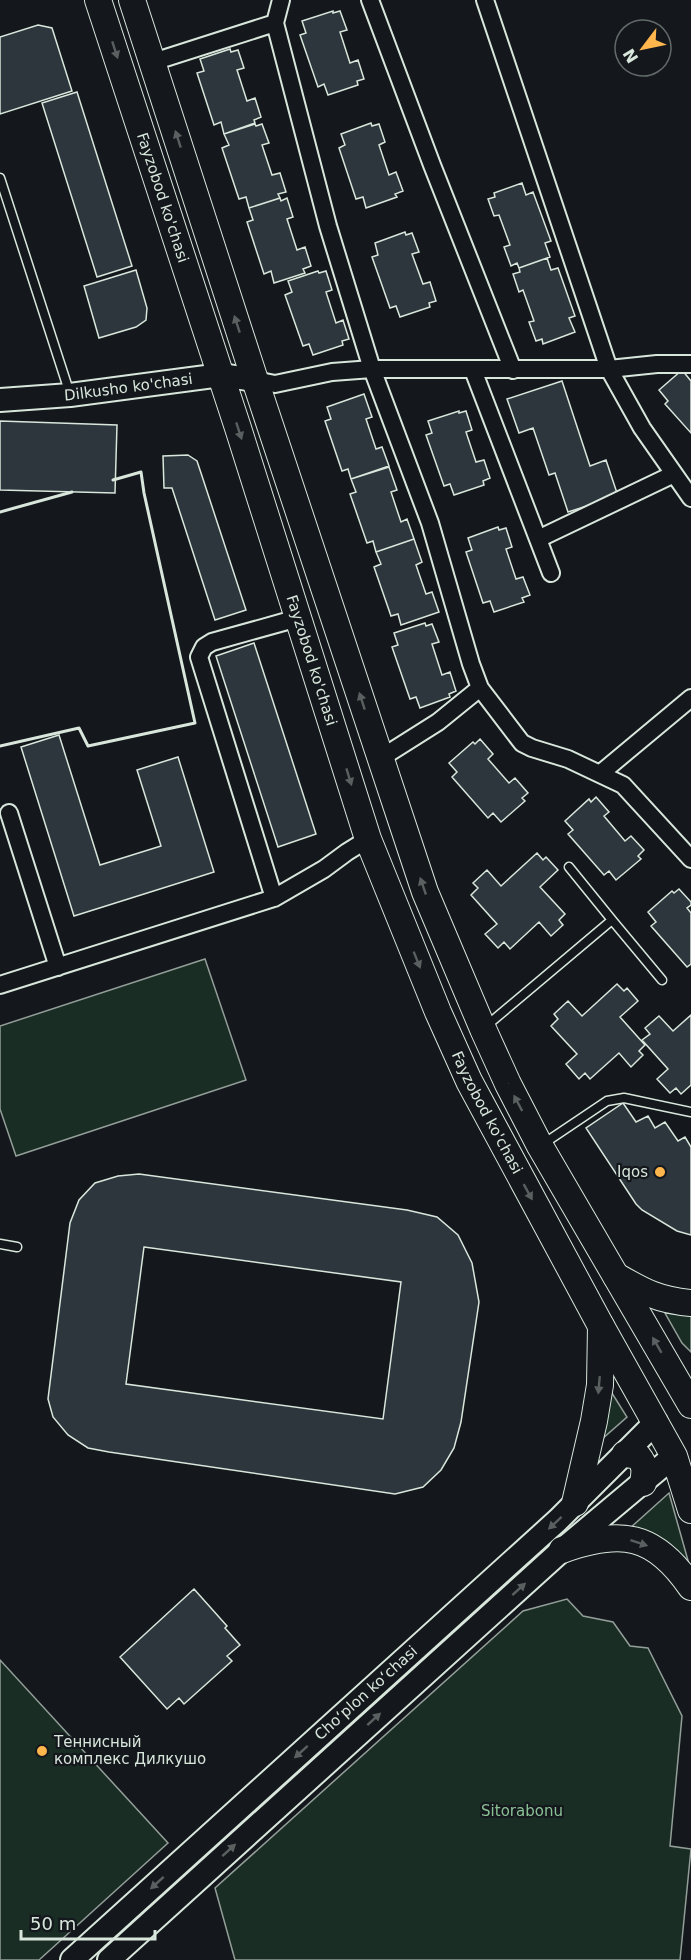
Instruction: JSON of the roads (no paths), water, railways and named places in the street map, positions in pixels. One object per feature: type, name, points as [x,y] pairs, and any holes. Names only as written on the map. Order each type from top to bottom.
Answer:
[{"type":"main road","name":"Fayzobod ko'chasi","points":[[98,0],[221,375],[368,839],[438,1012],[469,1081],[601,1326],[656,1422],[682,1449],[691,1510]]},
{"type":"main road","points":[[132,0],[425,892],[483,1029],[540,1146],[613,1274],[689,1398],[656,1422]]},
{"type":"main road","name":"Dilkusho ko'chasi","points":[[0,400],[70,395],[221,375],[255,380]]},
{"type":"main road","points":[[613,1274],[658,1298],[691,1303]]},
{"type":"main road","points":[[575,1503],[600,1385],[601,1326]]},
{"type":"main road","name":"Choʻplon koʻchasi","points":[[72,1960],[575,1503],[656,1422]]},
{"type":"main road","name":"Choʻplon koʻchasi","points":[[109,1960],[562,1550],[682,1449]]},
{"type":"main road","points":[[625,1454],[638,1456],[643,1461],[646,1471],[643,1483]]},
{"type":"main road","points":[[562,1550],[590,1540],[617,1537],[643,1542],[669,1560],[691,1587]]},
{"type":"street","points":[[281,0],[275,22],[328,226],[372,369],[430,523],[480,688],[522,743],[601,773],[623,785],[691,859]]},
{"type":"street","points":[[370,0],[513,370]]},
{"type":"street","points":[[485,0],[609,369],[642,428],[691,498]]},
{"type":"street","points":[[153,63],[275,22]]},
{"type":"street","points":[[255,380],[275,384],[332,372],[372,369],[609,369],[657,364],[691,364]]},
{"type":"street","points":[[473,370],[551,573]]},
{"type":"street","points":[[538,539],[674,474]]},
{"type":"street","points":[[274,898],[199,657],[204,647],[212,642],[298,618]]},
{"type":"street","points":[[381,758],[438,722],[480,688]]},
{"type":"street","points":[[601,773],[691,698]]},
{"type":"street","points":[[9,813],[58,967]]},
{"type":"street","points":[[0,985],[274,898],[324,869],[368,839]]},
{"type":"lane","points":[[0,178],[70,395]]},
{"type":"lane","points":[[570,867],[662,980]]},
{"type":"lane","points":[[483,1029],[612,920]]},
{"type":"lane","points":[[540,1146],[607,1101],[624,1098],[691,1112]]},
{"type":"lane","points":[[0,1244],[17,1247]]},
{"type":"place","name":"Iqos","points":[[660,1172]]},
{"type":"place","name":"Теннисный комплекс Дилкушо","points":[[42,1751]]},
{"type":"park label","name":"Sitorabonu","points":[[522,1811]]}]
